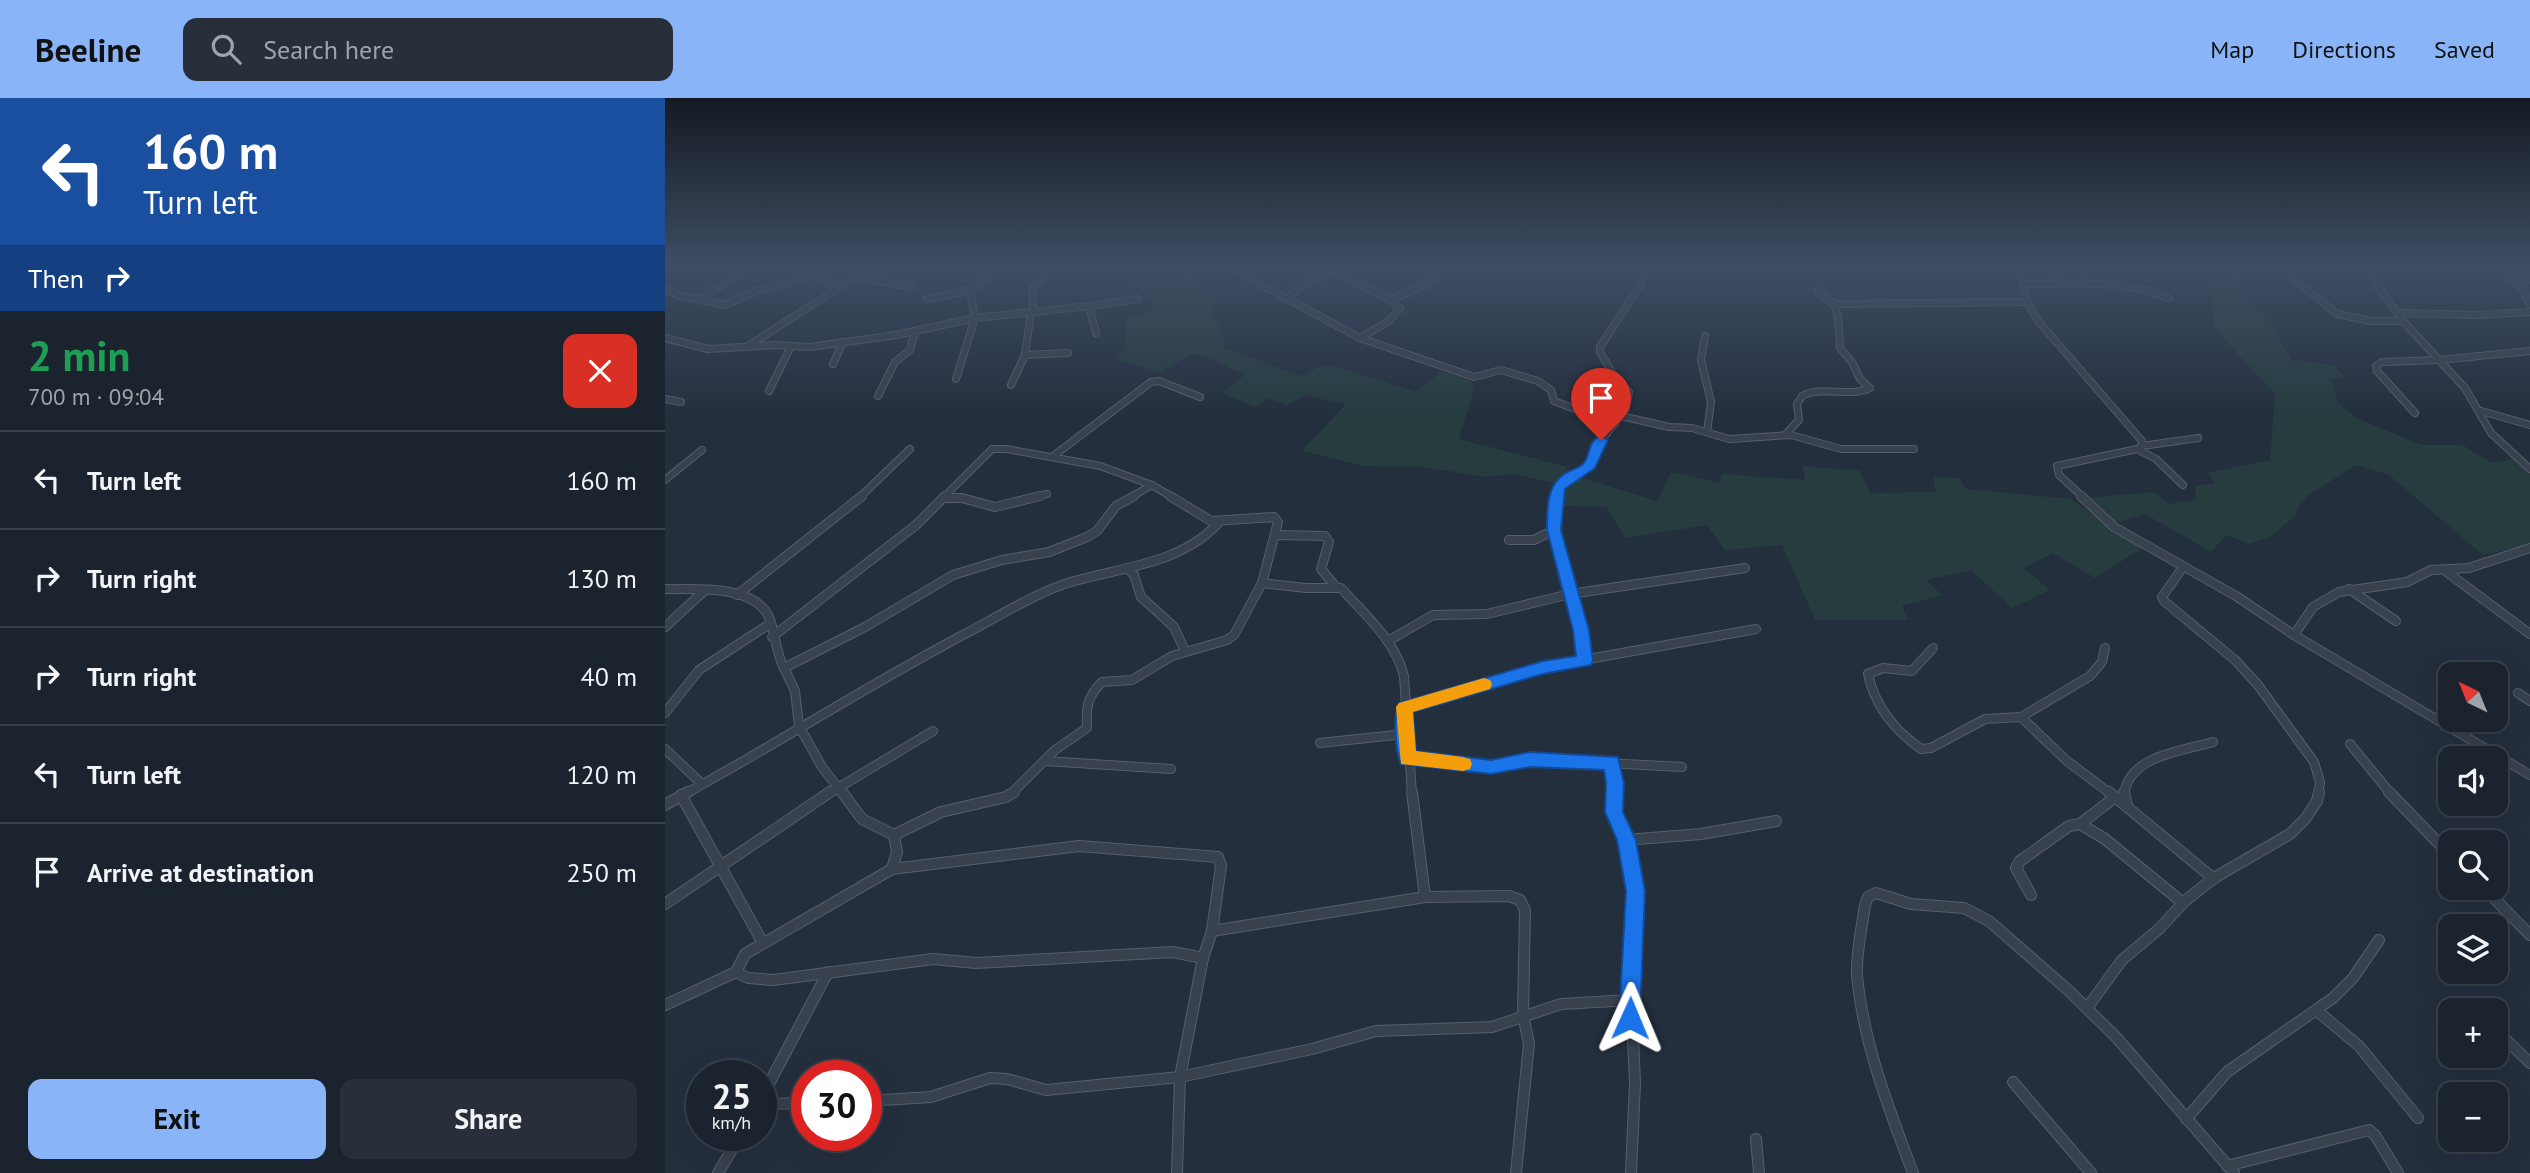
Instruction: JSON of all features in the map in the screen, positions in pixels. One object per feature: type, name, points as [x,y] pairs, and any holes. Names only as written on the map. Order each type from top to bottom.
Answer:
[{"type":"street","points":[[745,348],[796,315]]},
{"type":"street","points":[[665,338],[708,349],[820,346],[1002,315]]},
{"type":"street","points":[[1011,385],[1025,355],[1031,315]]},
{"type":"street","points":[[1091,315],[1095,333]]},
{"type":"street","points":[[1317,315],[1360,338],[1474,377],[1501,370],[1538,381],[1549,387],[1554,401],[1615,424]]},
{"type":"street","points":[[1360,338],[1394,315]]},
{"type":"street","points":[[1585,661],[1581,630],[1554,530],[1558,487],[1590,465],[1595,448],[1621,416],[1629,392],[1616,379],[1599,352],[1621,315]]},
{"type":"street","points":[[1785,435],[1799,420],[1797,404],[1804,393],[1816,390],[1856,394],[1870,388],[1860,379],[1852,362],[1840,348],[1838,315]]},
{"type":"street","points":[[2035,315],[2142,441],[2139,447]]},
{"type":"street","points":[[2343,315],[2371,321],[2403,321]]},
{"type":"street","points":[[2399,315],[2465,388],[2481,411],[2482,419],[2491,433],[2530,469]]},
{"type":"street","points":[[955,379],[975,318]]},
{"type":"street","points":[[878,396],[895,362],[911,348],[915,331]]},
{"type":"street","points":[[1705,336],[1701,360],[1711,402],[1707,432]]},
{"type":"street","points":[[833,364],[843,342]]},
{"type":"street","points":[[769,391],[791,346]]},
{"type":"street","points":[[2415,413],[2377,371],[2376,366],[2382,362],[2439,360],[2530,351]]},
{"type":"street","points":[[1025,355],[1068,353]]},
{"type":"street","points":[[1052,457],[1155,381],[1201,397]]},
{"type":"street","points":[[665,398],[681,402]]},
{"type":"street","points":[[2481,411],[2530,425]]},
{"type":"street","points":[[1621,416],[1740,440],[1785,435],[1841,449],[1914,449]]},
{"type":"street","points":[[2198,438],[2078,460],[2057,466],[2056,470],[2114,527],[2237,596],[2294,635],[2530,775]]},
{"type":"street","points":[[2139,447],[2156,458],[2183,485]]},
{"type":"street","points":[[737,595],[816,535],[881,480],[910,449]]},
{"type":"street","points":[[772,637],[902,536],[992,449],[1006,449],[1100,466],[1152,485],[1211,521],[1274,517],[1278,522],[1262,583],[1234,635],[1218,644],[1172,656],[1138,677],[1108,681],[1096,686],[1086,704],[1087,728],[1045,761],[1025,783],[1006,797],[941,812],[894,835]]},
{"type":"street","points":[[665,480],[702,450]]},
{"type":"street","points":[[784,668],[865,627],[953,575],[1002,560],[1049,552],[1087,537],[1097,531],[1117,506],[1152,485]]},
{"type":"street","points":[[943,498],[962,498],[995,507],[1047,494]]},
{"type":"street","points":[[665,805],[772,746],[799,726],[890,674],[1067,583],[1174,555],[1206,536],[1220,521]]},
{"type":"street","points":[[1509,540],[1534,540],[1554,530]]},
{"type":"street","points":[[1276,535],[1325,536],[1329,542],[1321,569],[1335,586]]},
{"type":"street","points":[[2294,635],[2307,610],[2320,600],[2349,589],[2405,583],[2412,581],[2420,573],[2477,566],[2507,552],[2530,548]]},
{"type":"street","points":[[2087,1007],[2122,961],[2161,928],[2183,903],[2214,879],[2260,855],[2291,834],[2313,810],[2322,787],[2321,775],[2258,685],[2235,660],[2164,601],[2162,597],[2183,567]]},
{"type":"street","points":[[1127,568],[1134,575],[1141,597],[1174,627],[1185,651]]},
{"type":"street","points":[[1388,641],[1433,615],[1487,614],[1570,594],[1745,568]]},
{"type":"street","points":[[2444,570],[2530,634]]},
{"type":"street","points":[[1262,583],[1306,588],[1335,586],[1345,590],[1388,641],[1400,660],[1404,676],[1405,734],[1425,897]]},
{"type":"street","points":[[665,589],[737,595],[757,602],[766,611],[771,623],[774,652],[795,691],[799,726],[837,788],[862,819],[894,835]]},
{"type":"street","points":[[2349,589],[2396,621]]},
{"type":"street","points":[[665,627],[704,591]]},
{"type":"street","points":[[665,713],[699,670],[771,623]]},
{"type":"street","points":[[1405,707],[1543,668],[1655,647],[1692,644],[1756,629]]},
{"type":"street","points":[[1933,648],[1912,671],[1883,668],[1874,669],[1868,674],[1874,695],[1891,723],[1921,749],[1931,748],[1985,719],[2021,716],[2090,676],[2102,662],[2105,648]]},
{"type":"street","points":[[2518,694],[2530,701]]},
{"type":"street","points":[[2021,716],[2067,761],[2127,806],[2214,879]]},
{"type":"street","points":[[665,904],[837,788],[933,731]]},
{"type":"street","points":[[1320,743],[1405,734]]},
{"type":"street","points":[[2127,806],[2123,798],[2124,790],[2139,767],[2148,761],[2213,742]]},
{"type":"street","points":[[2350,744],[2376,779],[2438,843]]},
{"type":"street","points":[[665,749],[701,783]]},
{"type":"street","points":[[1408,759],[1435,759],[1491,767],[1530,760],[1682,767]]},
{"type":"street","points":[[1045,761],[1171,769]]},
{"type":"street","points":[[1612,762],[1615,783],[1614,812],[1626,840],[1635,891],[1631,1000],[1635,1083],[1631,1173]]},
{"type":"street","points":[[681,795],[763,943]]},
{"type":"street","points":[[2031,895],[2018,875],[2017,864],[2069,826],[2080,824],[2114,798]]},
{"type":"street","points":[[1626,840],[1701,834],[1776,821]]},
{"type":"street","points":[[2080,824],[2105,839],[2183,903]]},
{"type":"street","points":[[893,869],[897,852],[894,835]]},
{"type":"street","points":[[665,1005],[736,972],[745,954],[893,869],[1079,845],[1218,857],[1221,866],[1212,931],[1203,958],[1180,1077],[1177,1173]]},
{"type":"street","points":[[1913,1173],[1892,1118],[1864,1026],[1857,972],[1868,897],[1882,894],[1911,904],[1973,910],[1999,929],[2087,1007],[2230,1169],[2369,1130],[2375,1135],[2398,1173]]},
{"type":"street","points":[[1212,931],[1425,897],[1509,896],[1520,900],[1525,910],[1523,1016],[1529,1044],[1516,1173]]},
{"type":"street","points":[[2496,900],[2530,935]]},
{"type":"street","points":[[2186,1119],[2227,1072],[2316,1010],[2353,978],[2379,940]]},
{"type":"street","points":[[736,972],[748,978],[773,980],[933,959],[977,963],[1173,952],[1203,958]]},
{"type":"street","points":[[777,1071],[828,972]]},
{"type":"street","points":[[882,1100],[932,1097],[990,1078],[1046,1090],[1180,1077],[1312,1049],[1376,1031],[1492,1027],[1561,1004],[1631,1000]]},
{"type":"street","points":[[2316,1010],[2355,1039],[2418,1118]]},
{"type":"street","points":[[2508,1042],[2530,1063]]},
{"type":"street","points":[[2013,1082],[2091,1173]]},
{"type":"street","points":[[1756,1139],[1759,1173]]},
{"type":"street","points":[[719,1173],[731,1151]]},
{"type":"green space","points":[[1213,315],[1225,338],[1223,348],[1302,376],[1319,367],[1335,366],[1416,392],[1442,371],[1471,381],[1474,390],[1459,439],[1567,467],[1558,484],[1512,474],[1485,477],[1424,467],[1363,466],[1302,451],[1346,404],[1306,395],[1287,405],[1269,398],[1255,407],[1222,393],[1245,375],[1206,356],[1193,354],[1158,373],[1117,359],[1127,346],[1126,318]]},
{"type":"green space","points":[[2214,315],[2264,315],[2272,324],[2291,360],[2333,365],[2344,376],[2332,379],[2338,403],[2357,418],[2421,445],[2463,445],[2491,463],[2517,458],[2530,471],[2530,544],[2483,555],[2389,475],[2356,465],[2307,496],[2295,516],[2270,537],[2249,544],[2226,535],[2211,552],[2145,514],[2115,523],[2085,498],[2154,492],[2168,504],[2196,500],[2195,486],[2215,483],[2207,473],[2270,460],[2275,394],[2214,328]]},
{"type":"green space","points":[[1803,466],[1860,471],[1870,493],[1936,492],[1933,477],[1959,478],[1966,489],[2071,499],[2144,547],[2095,578],[2053,553],[2024,568],[2050,590],[2012,608],[1971,570],[1926,580],[1942,595],[1902,606],[1908,620],[1815,620],[1782,545],[1725,550],[1707,525],[1625,538],[1606,507],[1563,506],[1567,486],[1573,475],[1657,501],[1671,472],[1720,483],[1722,474],[1805,480]]},
{"type":"slow traffic","points":[[1463,764],[1435,759],[1408,759],[1405,707],[1484,684]]},
{"type":"route","points":[[1601,440],[1595,448],[1590,465],[1563,481],[1558,487],[1554,515],[1554,530],[1581,630],[1585,661],[1543,668],[1405,707],[1405,734],[1408,759],[1435,759],[1477,767],[1491,767],[1521,760],[1612,762],[1615,783],[1614,812],[1626,840],[1634,876],[1636,908],[1630,972],[1630,1018]]}]
